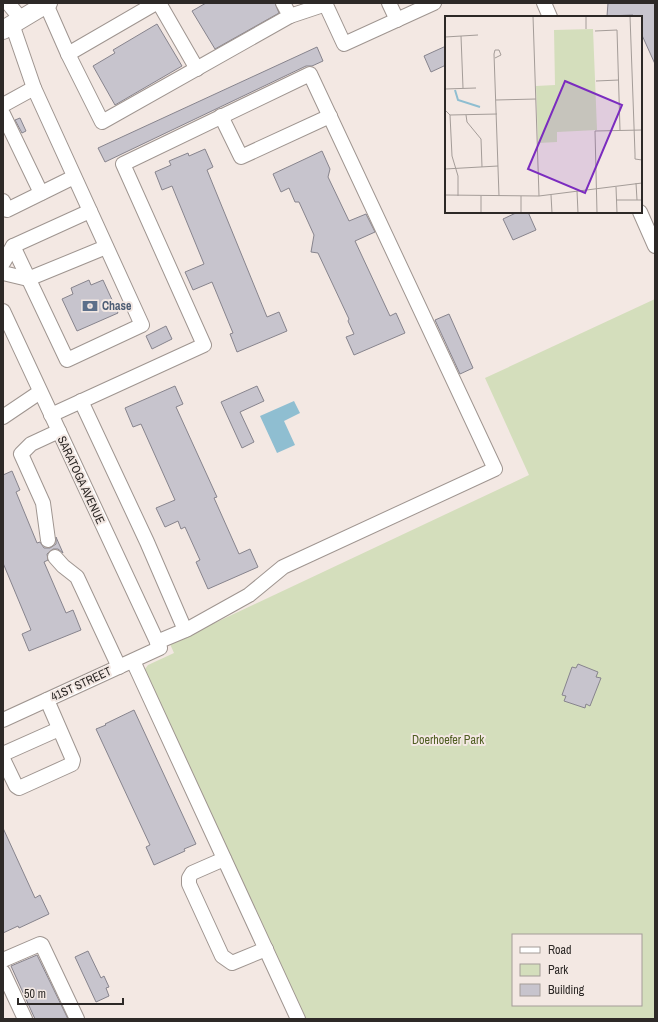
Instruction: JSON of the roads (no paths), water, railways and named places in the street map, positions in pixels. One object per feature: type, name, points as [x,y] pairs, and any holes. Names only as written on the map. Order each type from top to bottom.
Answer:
[{"type":"main road","points":[[12,25],[47,4]]},
{"type":"street","points":[[8,3],[12,25],[34,88],[142,325],[66,360],[13,246]]},
{"type":"street","points":[[68,54],[158,3],[197,69]]},
{"type":"street","points":[[283,3],[290,16]]},
{"type":"street","points":[[47,4],[68,54],[102,122],[290,16],[325,3],[344,44],[434,3]]},
{"type":"street","points":[[389,3],[397,20]]},
{"type":"street","points":[[544,3],[550,16]]},
{"type":"street","points":[[51,415],[204,345],[123,164],[221,116],[310,74],[330,116],[241,156],[221,116]]},
{"type":"street","points":[[3,105],[34,88]]},
{"type":"street","points":[[3,114],[41,193]]},
{"type":"street","name":"41ST STREET","points":[[3,720],[132,661],[249,595],[282,567],[495,469],[330,116]]},
{"type":"street","points":[[3,201],[7,210],[74,177]]},
{"type":"street","points":[[3,263],[13,246],[90,211]]},
{"type":"street","points":[[640,213],[655,246]]},
{"type":"street","points":[[3,273],[28,278],[106,247]]},
{"type":"street","name":"SARATOGA AVENUE","points":[[3,311],[158,645]]},
{"type":"street","points":[[3,417],[40,392]]},
{"type":"street","points":[[81,401],[147,542],[185,630]]},
{"type":"street","points":[[48,540],[43,503],[22,454],[31,444],[59,431]]},
{"type":"street","points":[[55,557],[63,566],[77,577],[118,667]]},
{"type":"street","points":[[132,661],[298,1019]]},
{"type":"street","points":[[3,759],[16,786],[20,788],[72,764],[73,760],[46,700]]},
{"type":"street","points":[[3,754],[59,729]]},
{"type":"street","points":[[224,859],[192,873],[189,878],[189,884],[222,956],[232,963],[266,949]]},
{"type":"street","points":[[3,960],[40,944],[42,945],[77,1019]]},
{"type":"street","points":[[3,972],[25,1019]]},
{"type":"water","points":[[294,401],[300,413],[284,421],[295,445],[277,453],[260,416]]},
{"type":"place","name":"Chase","points":[[90,306]]},
{"type":"park label","name":"Doerhoefer Park","points":[[448,740]]}]
